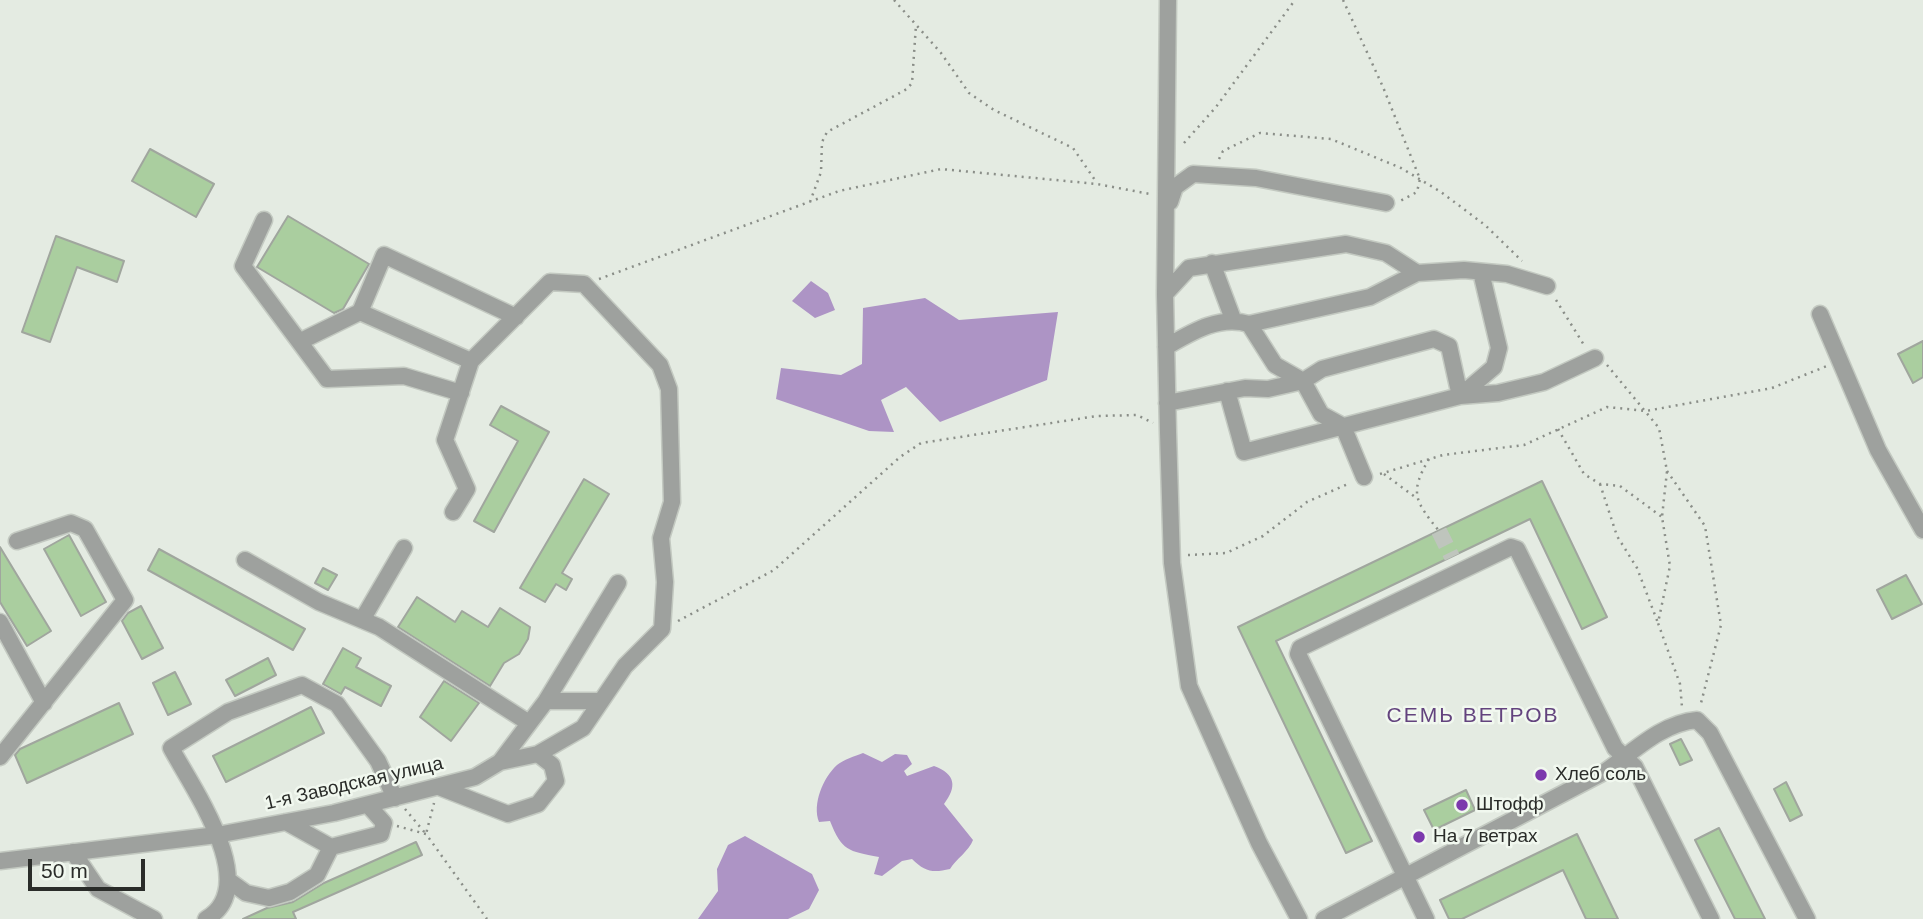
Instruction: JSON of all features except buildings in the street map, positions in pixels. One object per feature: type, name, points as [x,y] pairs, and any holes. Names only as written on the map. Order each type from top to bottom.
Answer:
[{"type":"street","points":[[1168,0],[1165,294],[1167,403],[1172,563],[1189,686],[1259,843],[1299,919]]},
{"type":"street","points":[[1167,211],[1175,187],[1193,174],[1256,178],[1386,204]]},
{"type":"street","points":[[264,220],[243,265],[327,379],[404,376],[461,393]]},
{"type":"street","points":[[1165,294],[1189,268],[1346,244],[1386,253],[1417,273]]},
{"type":"street","points":[[301,341],[360,312],[384,256],[516,317]]},
{"type":"street","points":[[1212,263],[1233,319]]},
{"type":"street","points":[[1460,396],[1494,367],[1499,348],[1481,272]]},
{"type":"street","points":[[1166,347],[1196,330],[1233,319],[1249,324],[1370,297],[1417,273],[1507,274],[1547,286]]},
{"type":"street","points":[[453,512],[467,489],[445,440],[471,361],[550,282],[584,284],[660,365],[669,389],[672,502],[661,538],[665,582],[662,629],[625,667],[583,729],[538,754],[500,762]]},
{"type":"street","points":[[360,312],[471,361]]},
{"type":"street","points":[[1820,314],[1878,450],[1923,530]]},
{"type":"street","points":[[1249,324],[1275,365],[1303,382],[1321,414],[1343,426],[1364,477]]},
{"type":"street","points":[[1167,403],[1245,388],[1268,389],[1303,382],[1322,369],[1434,339],[1449,346],[1460,396]]},
{"type":"street","points":[[1227,391],[1244,452],[1460,396],[1498,393],[1544,382],[1595,358]]},
{"type":"street","points":[[2,751],[125,600],[85,529],[71,523],[17,541]]},
{"type":"street","points":[[1426,919],[1298,654],[1300,648],[1455,564],[1511,547],[1517,549],[1601,724],[1615,748],[1635,767],[1711,919]]},
{"type":"street","points":[[362,620],[404,548]]},
{"type":"street","points":[[246,559],[318,602],[379,627],[529,723]]},
{"type":"street","name":"1-я Заводская улица","points":[[0,861],[217,835],[368,805],[475,777],[500,762],[546,701],[618,583]]},
{"type":"street","points":[[0,622],[44,702]]},
{"type":"street","points":[[206,919],[217,913],[227,892],[229,867],[217,835],[171,748],[228,712],[302,685],[337,704],[379,761],[395,798]]},
{"type":"street","points":[[546,701],[601,701]]},
{"type":"street","points":[[1324,919],[1404,874],[1606,771],[1641,744],[1690,720],[1710,733],[1807,919]]},
{"type":"street","points":[[439,787],[508,814],[538,804],[556,781],[552,765],[538,754]]},
{"type":"street","points":[[286,822],[331,847],[382,834],[384,823],[368,805]]},
{"type":"street","points":[[228,880],[246,893],[269,898],[290,892],[317,875],[331,847]]},
{"type":"street","points":[[73,852],[98,889],[153,919]]},
{"type":"path","points":[[894,0],[969,93],[995,110],[1073,148],[1097,184]]},
{"type":"path","points":[[902,9],[903,0]]},
{"type":"path","points":[[1167,162],[1216,107],[1295,0]]},
{"type":"path","points":[[1343,0],[1383,87],[1420,179],[1417,192],[1404,200],[1386,204]]},
{"type":"path","points":[[810,202],[821,172],[822,142],[827,132],[907,89],[912,83],[916,24]]},
{"type":"path","points":[[1212,176],[1223,151],[1260,133],[1331,139],[1420,179],[1485,225],[1547,286],[1577,336],[1595,358],[1613,370],[1659,428],[1667,471],[1662,517],[1670,566],[1658,623]]},
{"type":"path","points":[[584,284],[839,191],[940,169],[1143,191],[1156,197],[1167,211]]},
{"type":"path","points":[[1172,563],[1191,554],[1226,553],[1263,536],[1307,502],[1364,477],[1429,459],[1524,445],[1607,407],[1646,411],[1772,388],[1840,361]]},
{"type":"path","points":[[662,629],[774,570],[900,457],[921,443],[1097,416],[1137,415],[1168,432]]},
{"type":"path","points":[[1558,429],[1584,474],[1600,484],[1620,486],[1662,517]]},
{"type":"path","points":[[1415,497],[1416,481],[1429,459]]},
{"type":"path","points":[[1667,471],[1705,526],[1721,625],[1690,720]]},
{"type":"path","points":[[1383,473],[1415,497],[1438,531]]},
{"type":"path","points":[[1600,484],[1617,536],[1637,568],[1658,623],[1690,720]]},
{"type":"path","points":[[426,834],[439,787]]},
{"type":"path","points":[[395,798],[426,834],[487,919]]},
{"type":"path","points":[[384,823],[426,834]]},
{"type":"shaded area","points":[[811,281],[828,293],[835,310],[815,318],[792,301]]},
{"type":"shaded area","points":[[925,298],[959,320],[1058,312],[1047,380],[940,422],[906,387],[881,400],[894,432],[869,431],[776,399],[781,368],[841,375],[862,364],[863,308]]},
{"type":"shaded area","points":[[863,753],[882,762],[895,754],[907,755],[912,764],[904,771],[907,776],[934,766],[950,777],[951,792],[944,804],[973,840],[950,869],[930,870],[921,867],[912,859],[902,861],[882,876],[874,874],[879,857],[847,848],[838,838],[830,821],[819,822],[818,799],[827,777],[840,763]]},
{"type":"shaded area","points":[[745,836],[812,874],[819,890],[809,909],[788,919],[698,919],[718,891],[717,869],[728,845]]},
{"type":"tunnel","points":[[1439,531],[1452,557]]},
{"type":"place","name":"Хлеб соль","points":[[1541,775]]},
{"type":"place","name":"Штофф","points":[[1462,805]]},
{"type":"place","name":"На 7 ветрах","points":[[1419,837]]},
{"type":"district","name":"СЕМЬ ВЕТРОВ","points":[[1473,716]]}]
